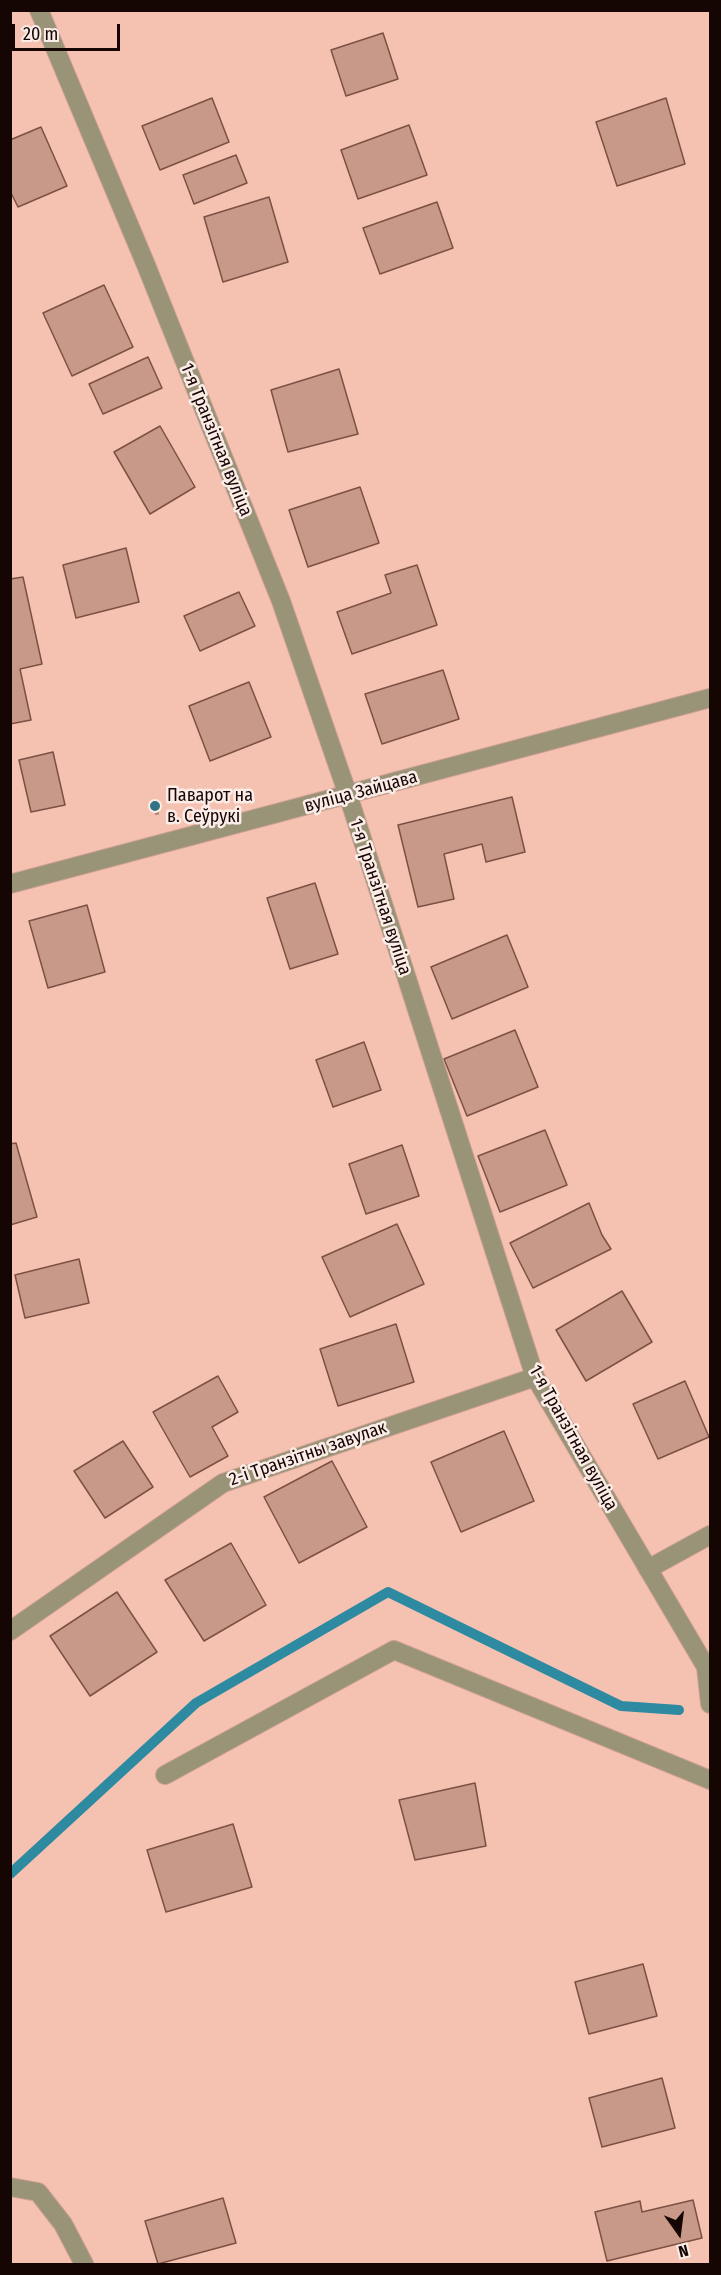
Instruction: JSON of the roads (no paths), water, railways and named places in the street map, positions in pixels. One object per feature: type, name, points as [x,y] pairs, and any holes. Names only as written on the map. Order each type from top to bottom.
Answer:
[{"type":"street","name":"1-я Транзітная вуліца","points":[[39,10],[142,255],[281,601],[348,795],[535,1377],[706,1667],[711,1704]]},
{"type":"street","name":"вуліца Зайцава","points":[[10,885],[711,698]]},
{"type":"street","name":"2-і Транзітны завулак","points":[[10,1631],[223,1483],[535,1377]]},
{"type":"street","points":[[648,1569],[711,1535]]},
{"type":"street","points":[[165,1775],[394,1650],[711,1780]]},
{"type":"street","points":[[10,2187],[38,2192],[63,2224],[84,2265]]},
{"type":"waterway","points":[[10,1874],[196,1703],[388,1592],[621,1706],[679,1710]]},
{"type":"place","name":"Паварот на в. Сеўрукі","points":[[155,806]]}]
